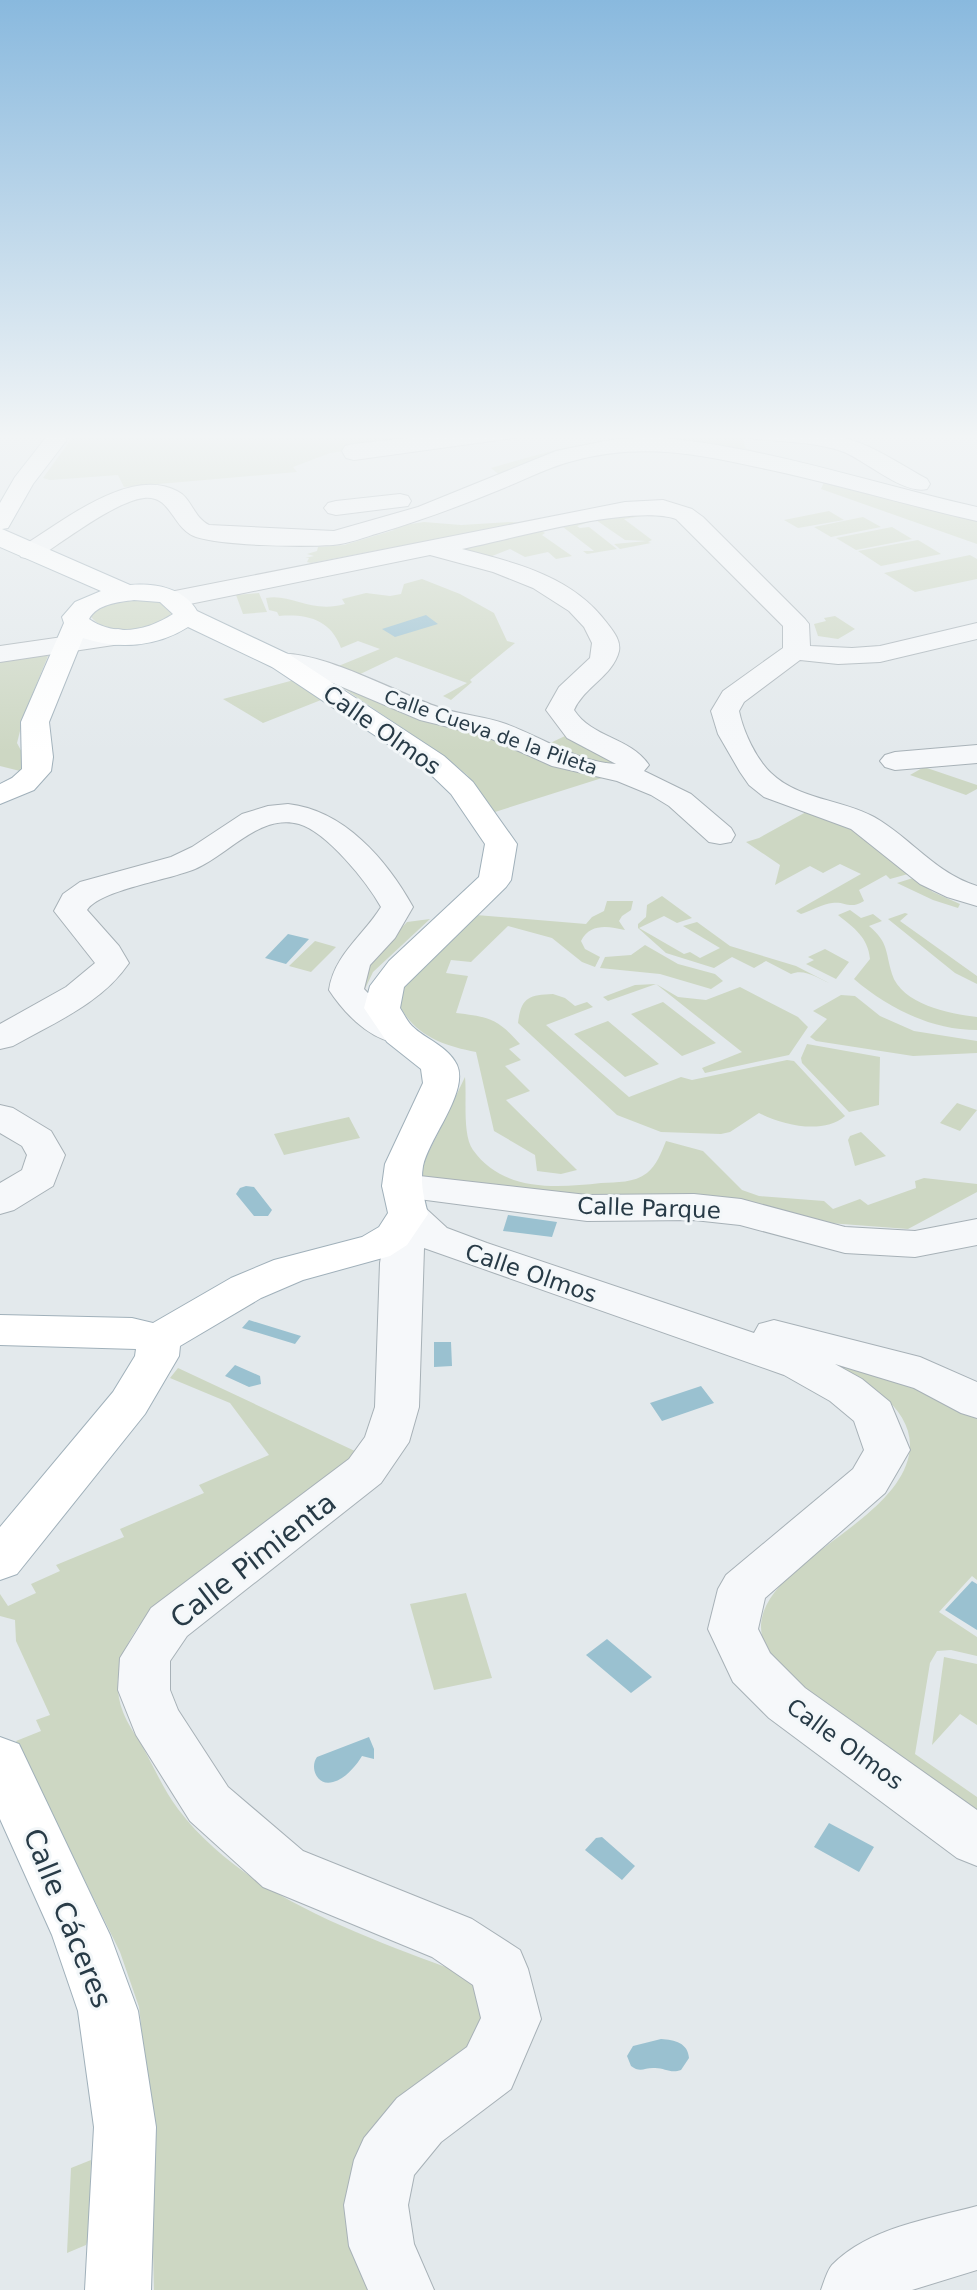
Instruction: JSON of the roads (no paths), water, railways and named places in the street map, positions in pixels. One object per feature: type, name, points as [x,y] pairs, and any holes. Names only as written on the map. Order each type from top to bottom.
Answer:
[{"type":"main road","points":[[5,540],[127,593]]},
{"type":"main road","points":[[0,795],[23,784],[36,771],[38,757],[35,722],[89,591],[85,575]]},
{"type":"main road","points":[[75,626],[99,598],[127,593]]},
{"type":"main road","name":"Calle Olmos","points":[[127,593],[155,593],[281,661],[434,762],[462,788],[501,844],[495,880],[401,968],[387,986],[382,1008],[400,1034],[422,1049],[439,1066],[441,1083],[404,1164],[405,1200]]},
{"type":"main road","points":[[117,637],[162,632],[181,608]]},
{"type":"main road","points":[[0,1330],[132,1333],[159,1339],[257,1283],[289,1270],[376,1248],[393,1237],[405,1200]]},
{"type":"main road","points":[[0,1561],[129,1403],[157,1356],[159,1339]]},
{"type":"main road","name":"Calle Cáceres","points":[[6,1787],[81,1935],[108,2011],[125,2127],[118,2290]]},
{"type":"street","points":[[30,552],[50,540]]},
{"type":"street","points":[[181,608],[470,540]]},
{"type":"street","points":[[710,540],[796,624],[798,639],[795,651],[733,697],[725,711],[733,739],[760,780],[775,792],[799,802],[846,815],[874,830],[919,871],[950,889],[977,896]]},
{"type":"street","name":"Calle Cueva de la Pileta","points":[[430,548],[536,579],[573,600],[585,612],[602,634],[606,645],[602,660],[567,693],[560,710],[569,727],[582,737],[628,758],[634,765],[622,774]]},
{"type":"street","points":[[5,649],[75,626],[117,637]]},
{"type":"street","points":[[795,651],[821,656],[875,655],[909,648],[948,635],[977,631]]},
{"type":"street","name":"Calle Cueva de la Pileta","points":[[281,661],[321,668],[430,714],[495,730],[562,760],[622,774],[662,789],[680,800],[720,835]]},
{"type":"street","points":[[895,761],[977,754]]},
{"type":"street","points":[[0,1038],[89,988],[108,972],[112,964],[107,953],[70,911],[81,895],[91,889],[190,860],[259,817],[281,813],[316,819],[334,832],[391,893],[397,907],[383,931],[353,961],[347,976],[346,990],[363,1010],[400,1034]]},
{"type":"street","points":[[0,1115],[37,1139],[46,1155],[38,1177],[0,1201]]},
{"type":"street","name":"Calle Parque","points":[[405,1200],[587,1208],[694,1207],[741,1212],[845,1240],[915,1244],[977,1232]]},
{"type":"street","name":"Calle Olmos","points":[[405,1200],[433,1237],[472,1253],[799,1364],[846,1390],[873,1413],[887,1450],[869,1480],[743,1589],[733,1629],[751,1667],[787,1703],[977,1841]]},
{"type":"street","name":"Calle Pimienta","points":[[401,2290],[382,2246],[376,2205],[386,2160],[419,2120],[489,2068],[512,2019],[499,1969],[452,1938],[283,1869],[265,1855],[209,1804],[155,1719],[144,1690],[145,1658],[169,1622],[365,1471],[386,1442],[397,1407],[405,1200]]},
{"type":"street","points":[[729,1339],[772,1335],[896,1364],[958,1390],[977,1402]]},
{"type":"street","points":[[854,2290],[889,2263],[977,2238]]},
{"type":"water","points":[[426,615],[438,624],[395,637],[382,629]]},
{"type":"water","points":[[288,934],[309,939],[286,964],[265,958]]},
{"type":"water","points":[[254,1187],[272,1210],[268,1216],[254,1216],[236,1194],[240,1188]]},
{"type":"water","points":[[508,1215],[557,1222],[552,1237],[503,1231]]},
{"type":"water","points":[[249,1320],[301,1336],[295,1344],[242,1328]]},
{"type":"water","points":[[434,1342],[451,1342],[452,1366],[434,1367]]},
{"type":"water","points":[[235,1365],[260,1376],[261,1384],[249,1387],[225,1376]]},
{"type":"water","points":[[701,1386],[714,1403],[662,1421],[650,1403]]},
{"type":"water","points":[[972,1581],[977,1584],[977,1630],[945,1610]]},
{"type":"water","points":[[607,1639],[652,1677],[631,1693],[586,1655]]},
{"type":"water","points":[[369,1737],[374,1749],[374,1759],[362,1756],[350,1772],[328,1783],[316,1776],[314,1766],[317,1757]]},
{"type":"water","points":[[829,1823],[874,1847],[859,1872],[814,1847]]},
{"type":"water","points":[[602,1837],[635,1866],[622,1880],[585,1850],[596,1838]]},
{"type":"water","points":[[661,2039],[676,2041],[686,2049],[689,2058],[681,2070],[640,2070],[631,2066],[627,2056],[633,2046]]}]
